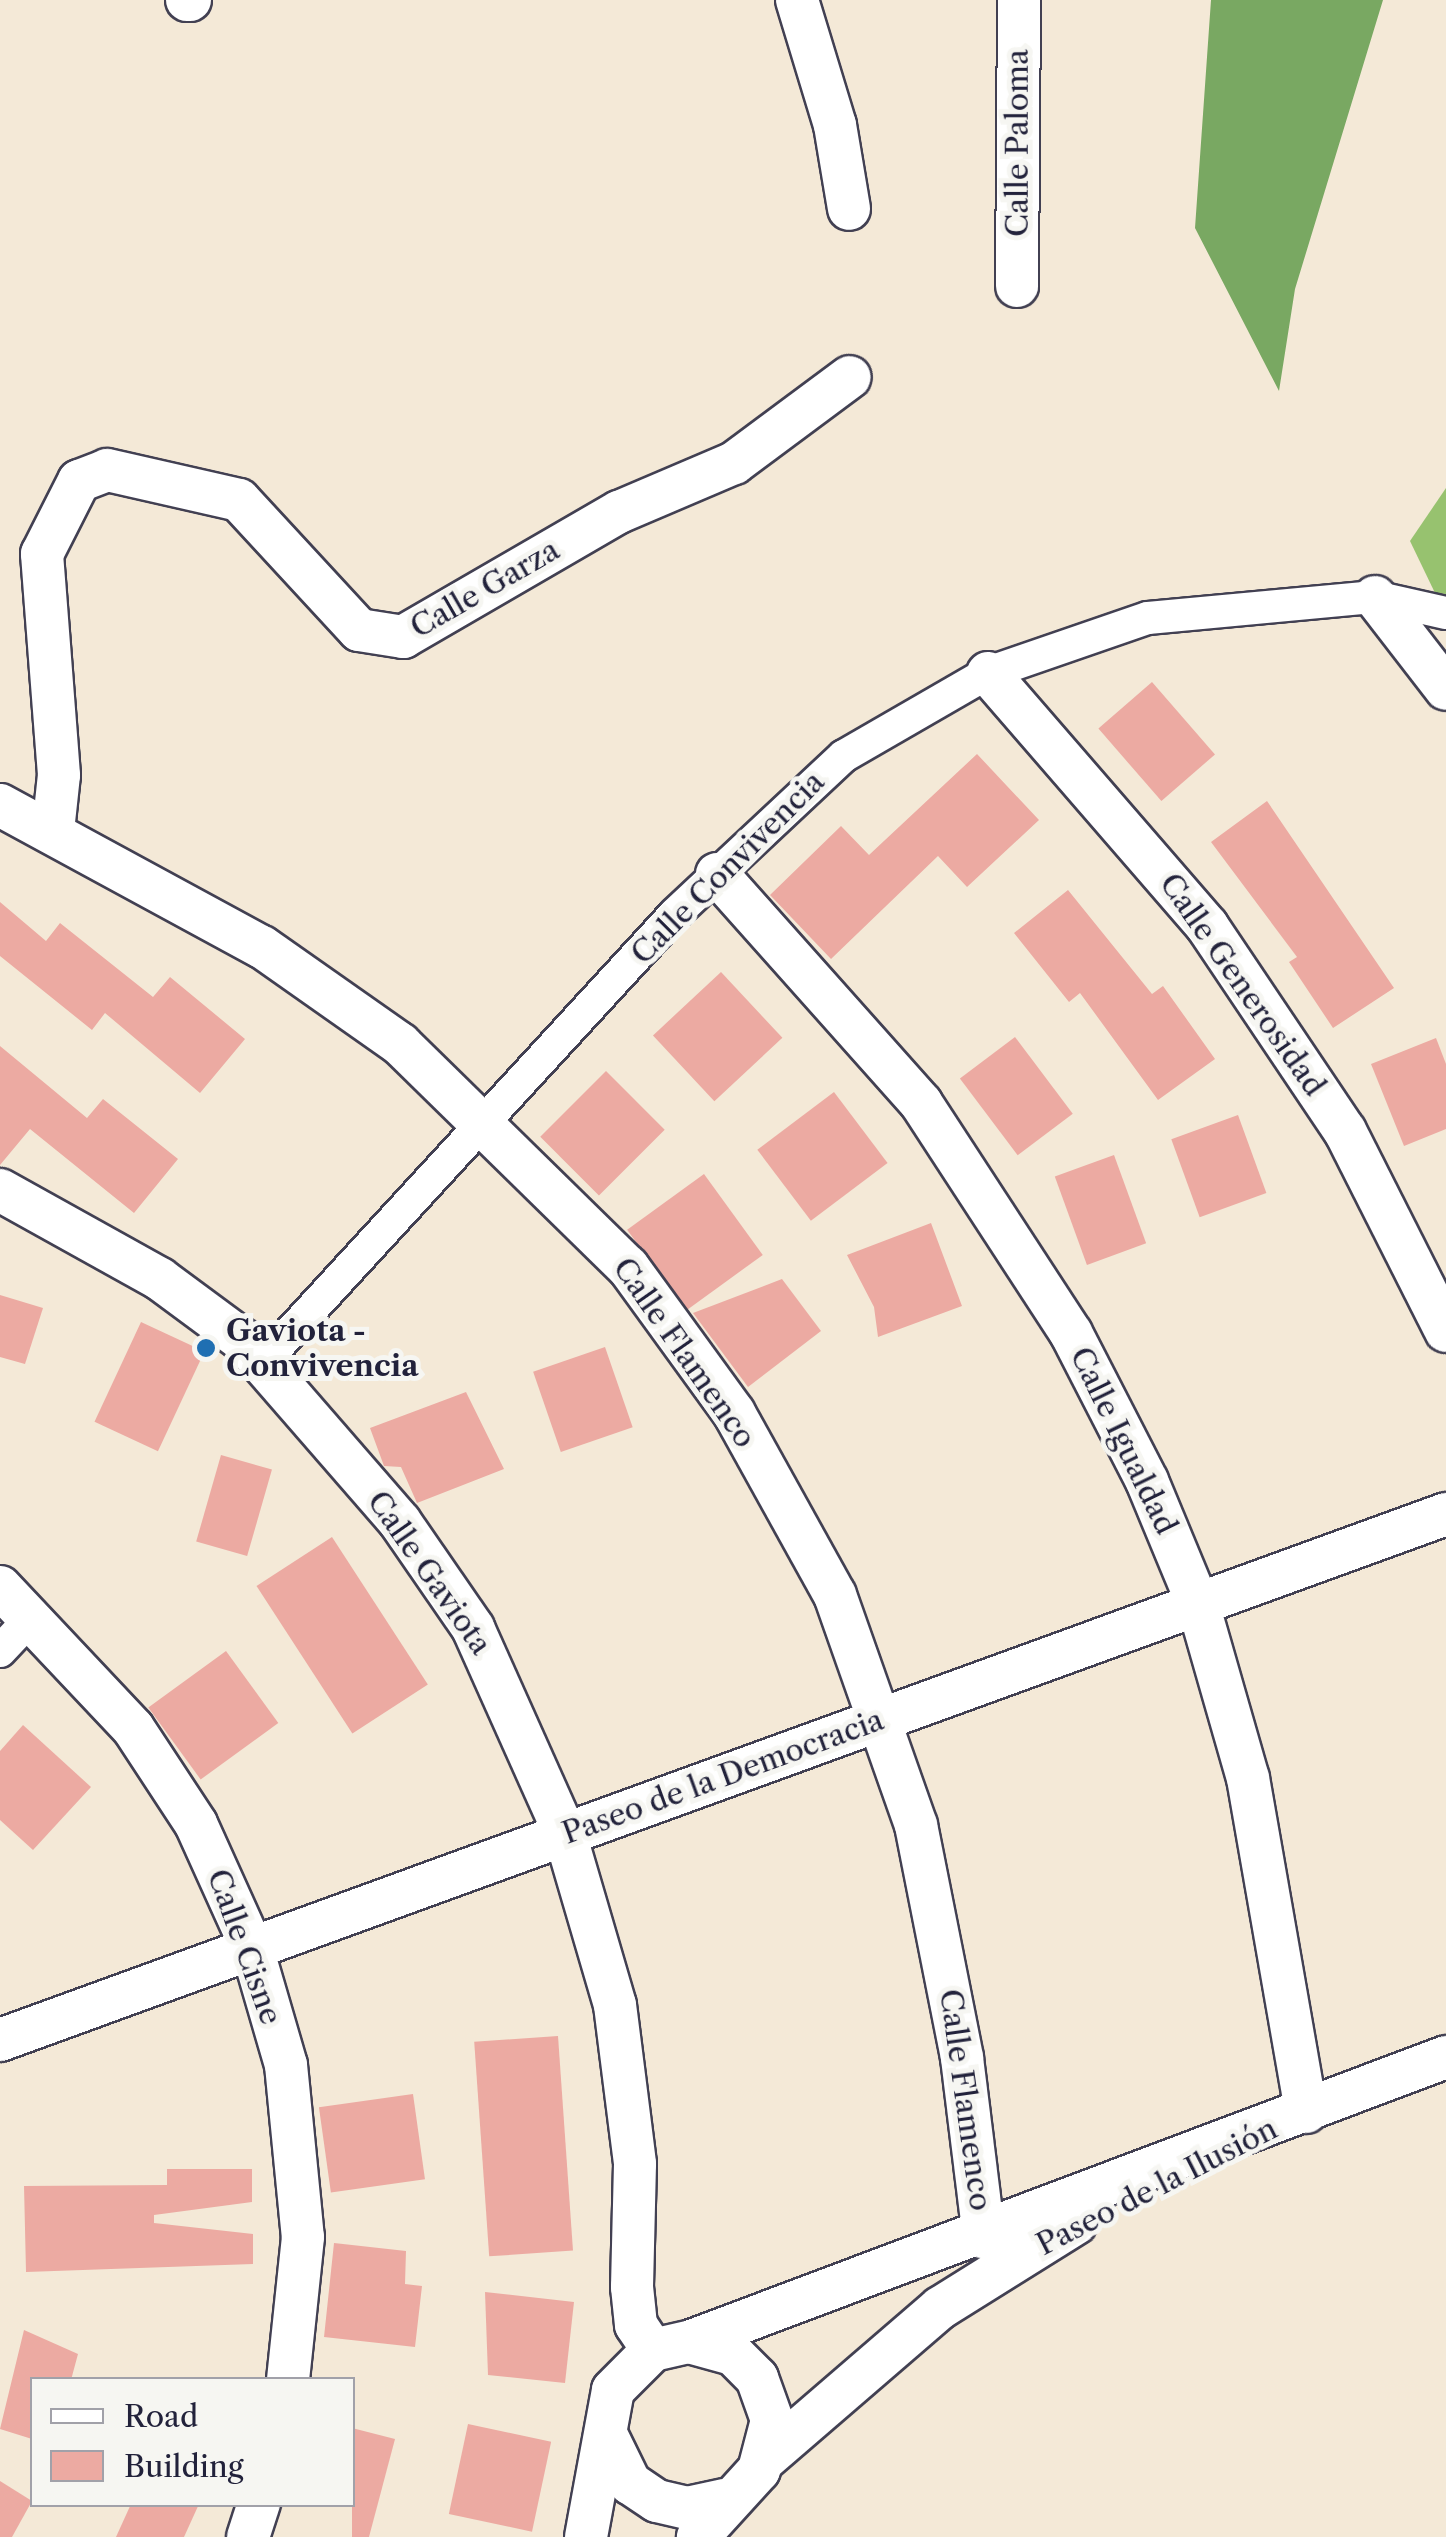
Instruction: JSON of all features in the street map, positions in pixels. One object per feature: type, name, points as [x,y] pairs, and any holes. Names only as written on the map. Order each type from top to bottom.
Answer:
[{"type":"street","points":[[796,0],[836,126],[849,208]]},
{"type":"street","name":"Calle Paloma","points":[[1016,286],[1019,0]]},
{"type":"street","name":"Calle Garza","points":[[53,832],[59,775],[42,554],[79,481],[107,470],[239,500],[359,630],[403,637],[618,512],[734,462],[850,378]]},
{"type":"street","points":[[1376,598],[1446,690]]},
{"type":"street","name":"Calle Convivencia","points":[[264,1360],[717,874],[844,756],[988,673],[1148,618],[1376,598],[1446,613]]},
{"type":"street","name":"Calle Generosidad","points":[[988,673],[1207,926],[1345,1131],[1446,1331]]},
{"type":"street","name":"Calle Flamenco","points":[[0,805],[320,982],[485,1121],[628,1268],[734,1414],[835,1595],[882,1719],[944,1950],[984,2238]]},
{"type":"street","name":"Calle Igualdad","points":[[717,874],[920,1104],[995,1211],[1139,1464],[1198,1604],[1248,1778],[1306,2112]]},
{"type":"street","name":"Calle Gaviota","points":[[0,1190],[160,1280],[264,1360],[400,1522],[474,1628],[565,1834],[615,2005],[634,2164],[632,2288],[636,2325],[671,2346]]},
{"type":"street","name":"Paseo de la Democracia","points":[[0,2040],[1446,1514]]},
{"type":"street","name":"Calle Cisne","points":[[0,1586],[33,1616],[133,1728],[196,1824],[252,1948],[286,2066],[303,2238],[288,2377]]},
{"type":"street","points":[[0,1651],[33,1616]]},
{"type":"street","name":"Paseo de la Ilusión","points":[[586,2537],[613,2390],[671,2346],[984,2238],[1446,2058]]},
{"type":"street","name":"Paseo de la Ilusión","points":[[817,2408],[940,2308],[1044,2242],[1306,2112]]},
{"type":"street","name":"Paseo de la Ilusión","points":[[698,2537],[724,2500],[984,2238]]},
{"type":"street","points":[[671,2346],[733,2354],[757,2378],[772,2420],[765,2459]]},
{"type":"street","points":[[606,2434],[630,2482],[657,2501],[687,2508],[724,2500]]},
{"type":"street","points":[[248,2537],[259,2507]]},
{"type":"green space","points":[[1211,0],[1383,0],[1295,289],[1279,391],[1195,228]]},
{"type":"green space","points":[[1446,488],[1446,594],[1435,593],[1410,541]]},
{"type":"building","points":[[1152,682],[1215,754],[1161,801],[1098,729]]},
{"type":"building","points":[[977,754],[1039,820],[967,887],[938,856],[831,959],[770,895],[841,826],[869,855]]},
{"type":"building","points":[[1267,801],[1394,988],[1333,1028],[1289,962],[1297,957],[1211,842]]},
{"type":"building","points":[[1068,890],[1152,994],[1163,986],[1215,1059],[1158,1100],[1080,993],[1069,1002],[1014,933]]},
{"type":"building","points":[[0,902],[46,941],[60,923],[153,997],[170,977],[245,1039],[200,1093],[105,1013],[92,1030],[0,956]]},
{"type":"building","points":[[721,972],[782,1038],[714,1101],[653,1035]]},
{"type":"building","points":[[1015,1037],[1073,1114],[1018,1155],[960,1079]]},
{"type":"building","points":[[1436,1038],[1446,1064],[1446,1129],[1404,1146],[1371,1064]]},
{"type":"building","points":[[0,1046],[87,1118],[103,1099],[178,1159],[134,1213],[30,1129],[0,1165]]},
{"type":"building","points":[[606,1071],[665,1130],[599,1195],[540,1137]]},
{"type":"building","points":[[834,1092],[888,1163],[811,1221],[757,1150]]},
{"type":"building","points":[[1238,1115],[1266,1193],[1200,1217],[1171,1139]]},
{"type":"building","points":[[1114,1155],[1146,1243],[1087,1265],[1055,1177]]},
{"type":"building","points":[[704,1174],[763,1255],[686,1311],[627,1230]]},
{"type":"building","points":[[931,1223],[962,1306],[878,1337],[874,1307],[847,1255]]},
{"type":"building","points":[[782,1279],[821,1331],[748,1387],[693,1313]]},
{"type":"building","points":[[0,1295],[43,1308],[25,1364],[0,1357]]},
{"type":"building","points":[[141,1322],[204,1352],[158,1451],[95,1422]]},
{"type":"building","points":[[605,1347],[633,1427],[561,1452],[533,1372]]},
{"type":"building","points":[[466,1392],[504,1469],[417,1503],[401,1467],[384,1466],[370,1428]]},
{"type":"building","points":[[221,1455],[272,1470],[247,1556],[196,1542]]},
{"type":"building","points":[[332,1537],[428,1685],[352,1734],[257,1586]]},
{"type":"building","points":[[226,1651],[278,1723],[201,1779],[148,1707]]},
{"type":"building","points":[[23,1725],[91,1787],[33,1850],[0,1820],[0,1751]]},
{"type":"building","points":[[558,2036],[573,2250],[489,2256],[474,2042]]},
{"type":"building","points":[[413,2094],[425,2179],[331,2192],[319,2107]]},
{"type":"building","points":[[167,2169],[252,2169],[252,2202],[154,2215],[154,2223],[253,2234],[253,2264],[26,2272],[24,2186],[167,2185]]},
{"type":"building","points":[[334,2243],[406,2251],[405,2284],[422,2286],[415,2347],[324,2337]]},
{"type":"building","points":[[485,2292],[574,2302],[565,2383],[488,2375]]},
{"type":"building","points":[[24,2330],[78,2354],[72,2377],[30,2377],[30,2438],[0,2429]]},
{"type":"building","points":[[468,2424],[551,2442],[532,2532],[449,2514]]},
{"type":"building","points":[[355,2429],[395,2439],[369,2537],[352,2537]]},
{"type":"building","points":[[0,2481],[30,2500],[30,2505],[12,2537],[0,2537]]},
{"type":"building","points":[[130,2507],[198,2507],[184,2537],[116,2537]]},
{"type":"place","name":"Gaviota - Convivencia","points":[[206,1348]]}]
